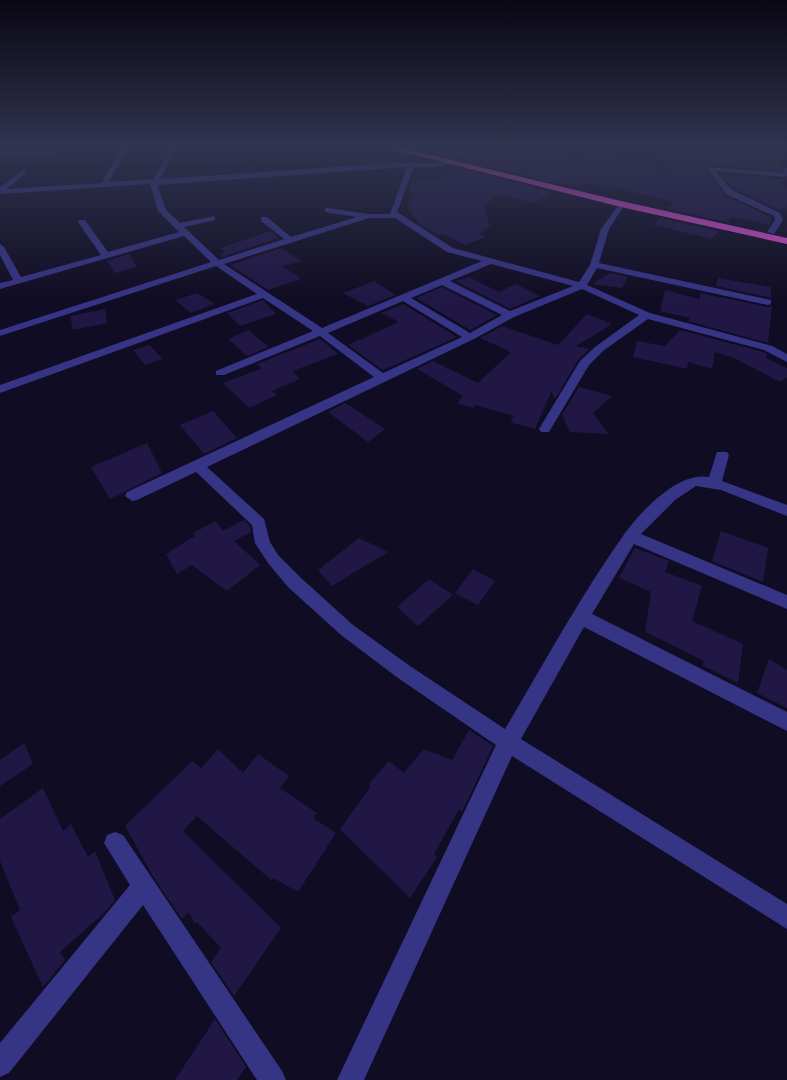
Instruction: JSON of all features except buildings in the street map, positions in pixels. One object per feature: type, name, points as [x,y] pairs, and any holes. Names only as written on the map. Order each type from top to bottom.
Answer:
[{"type":"highway","points":[[598,198],[787,238]]},
{"type":"highway","points":[[617,198],[771,232],[787,238]]},
{"type":"street","points":[[157,198],[159,206],[178,226],[218,263],[321,332],[382,378]]},
{"type":"street","points":[[394,216],[393,207],[397,198]]},
{"type":"street","points":[[742,198],[777,215],[779,219],[771,232]]},
{"type":"street","points":[[132,496],[470,337],[510,315],[582,286],[594,265],[605,229],[621,204]]},
{"type":"street","points":[[328,210],[368,216],[394,216],[444,247],[582,286],[646,315],[768,348],[787,359]]},
{"type":"street","points":[[0,333],[368,216]]},
{"type":"street","points":[[178,226],[212,218]]},
{"type":"street","points":[[264,219],[291,241]]},
{"type":"street","points":[[82,222],[106,256]]},
{"type":"street","points":[[0,286],[185,233]]},
{"type":"street","points":[[0,247],[18,281]]},
{"type":"street","points":[[220,373],[490,261]]},
{"type":"street","points":[[594,265],[768,302]]},
{"type":"street","points":[[444,282],[510,315]]},
{"type":"street","points":[[0,389],[265,294]]},
{"type":"street","points":[[405,298],[470,337]]},
{"type":"street","points":[[544,429],[584,363],[599,349],[646,315]]},
{"type":"street","points":[[714,484],[722,455]]},
{"type":"street","points":[[198,466],[258,523],[263,543],[273,559],[294,582],[347,630],[404,672],[508,742],[787,917]]},
{"type":"street","points":[[350,1080],[508,742],[581,616],[631,536],[657,508],[689,483],[700,481],[714,484],[787,512]]},
{"type":"street","points":[[631,536],[787,602]]},
{"type":"street","points":[[581,616],[787,722]]},
{"type":"street","points":[[115,843],[273,1080]]},
{"type":"street","points":[[0,1064],[143,887]]}]
